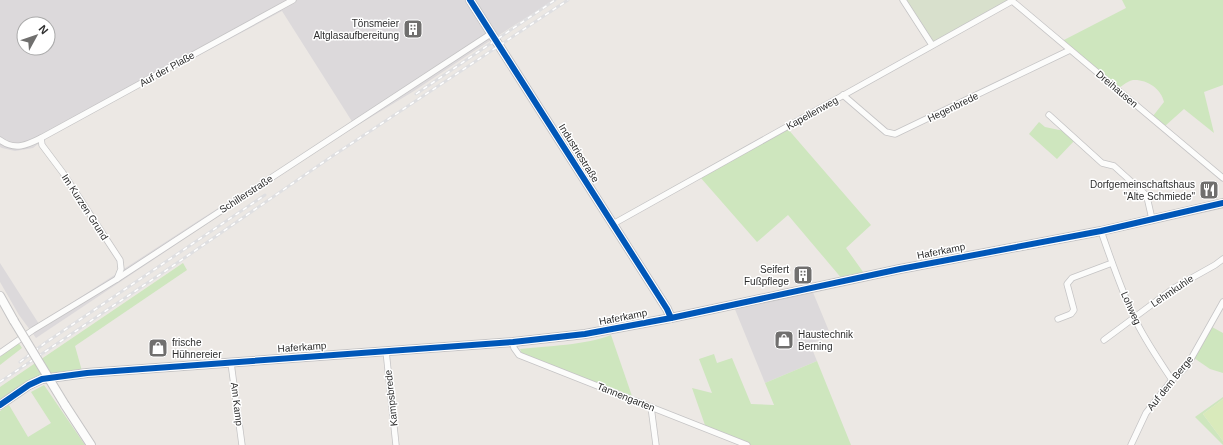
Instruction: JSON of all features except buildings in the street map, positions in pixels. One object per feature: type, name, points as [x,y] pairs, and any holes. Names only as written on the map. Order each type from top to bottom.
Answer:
[{"type":"street","name":"Auf der Plaße","points":[[0,140],[9,146],[16,147],[24,146],[41,138],[293,0]]},
{"type":"street","name":"Industriestraße","points":[[470,0],[613,224],[667,310],[670,318]]},
{"type":"street","points":[[903,0],[932,45]]},
{"type":"street","name":"Kapellenweg","points":[[613,224],[1012,0]]},
{"type":"street","name":"Dreihausen","points":[[1012,0],[1223,178]]},
{"type":"street","name":"Schillerstraße","points":[[0,353],[33,330],[117,279],[492,33]]},
{"type":"street","name":"Hegenbrede","points":[[843,95],[886,132],[895,134],[1070,50]]},
{"type":"street","points":[[1049,115],[1102,163],[1114,166],[1145,194],[1152,219]]},
{"type":"street","name":"Im Kurzen Grund","points":[[41,138],[42,145],[120,260],[121,269],[117,279]]},
{"type":"street","name":"Haferkamp","points":[[0,405],[29,385],[42,379],[87,373],[513,342],[585,334],[670,318],[900,269],[1101,231],[1223,203]]},
{"type":"street","name":"Lohweg","points":[[1101,231],[1134,318],[1172,380]]},
{"type":"street","name":"Lehmkuhle","points":[[1104,340],[1174,288],[1223,259]]},
{"type":"street","points":[[1058,319],[1071,314],[1074,310],[1067,284],[1072,278],[1112,263]]},
{"type":"street","points":[[0,296],[65,405],[91,445]]},
{"type":"street","name":"Auf dem Berge","points":[[1131,445],[1146,413],[1172,380],[1187,366],[1223,302]]},
{"type":"street","name":"Tannengarten","points":[[513,342],[514,348],[519,355],[747,445]]},
{"type":"street","name":"Kampsbrede","points":[[386,351],[396,445]]},
{"type":"street","name":"Am Kamp","points":[[231,363],[242,445]]},
{"type":"street","points":[[652,407],[656,445]]},
{"type":"shaded area","points":[[0,0],[554,0],[414,91],[330,142],[36,338],[19,315],[0,282],[0,263],[39,324],[353,123],[282,11],[48,136],[33,148],[15,151],[0,147]]},
{"type":"shaded area","points":[[812,290],[831,336],[810,344],[817,361],[765,383],[734,307]]},
{"type":"green space","points":[[903,0],[1009,0],[931,44]]},
{"type":"green space","points":[[1122,0],[1223,0],[1223,85],[1204,92],[1214,133],[1184,109],[1165,126],[1153,116],[1164,102],[1160,93],[1152,85],[1143,81],[1133,80],[1127,82],[1119,88],[1062,41],[1126,8]]},
{"type":"green space","points":[[1039,122],[1045,127],[1064,131],[1074,141],[1057,159],[1029,134]]},
{"type":"green space","points":[[787,128],[871,225],[846,248],[866,276],[843,280],[788,215],[757,242],[700,177]]},
{"type":"green space","points":[[183,263],[187,270],[75,346],[82,371],[60,372],[39,378],[0,402],[0,387]]},
{"type":"green space","points":[[1212,327],[1223,333],[1223,373],[1210,369],[1194,358]]},
{"type":"green space","points":[[611,335],[633,399],[522,354],[520,349],[579,343]]},
{"type":"green space","points":[[18,342],[22,348],[0,365],[0,357]]},
{"type":"green space","points":[[714,354],[717,363],[732,358],[751,404],[774,405],[765,383],[817,361],[851,445],[749,445],[706,428],[692,388],[712,393],[699,359]]},
{"type":"green space","points":[[44,385],[85,445],[0,445],[0,411],[9,405],[28,437],[51,423],[31,392]]},
{"type":"green space","points":[[1223,397],[1223,399],[1203,414],[1223,441],[1223,445],[1195,417]]},
{"type":"green space","points":[[1223,399],[1223,441],[1203,414]]},
{"type":"railway","points":[[416,94],[555,0]]},
{"type":"railway","points":[[0,382],[328,159],[568,0]]},
{"type":"railway","points":[[20,362],[45,343],[265,195]]},
{"type":"cycle path","points":[[470,0],[667,309],[671,318]]},
{"type":"cycle path","points":[[0,405],[29,385],[42,379],[87,373],[513,342],[585,334],[671,318],[900,269],[1101,231],[1223,203]]},
{"type":"place","name":"Tönsmeier Altglasaufbereitung","points":[[413,29]]},
{"type":"place","name":"Dorfgemeinschaftshaus \"Alte Schmiede\"","points":[[1209,190]]},
{"type":"place","name":"Seifert Fußpflege","points":[[803,275]]},
{"type":"place","name":"Haustechnik Berning","points":[[784,340]]},
{"type":"place","name":"frische Hühnereier","points":[[158,348]]}]
